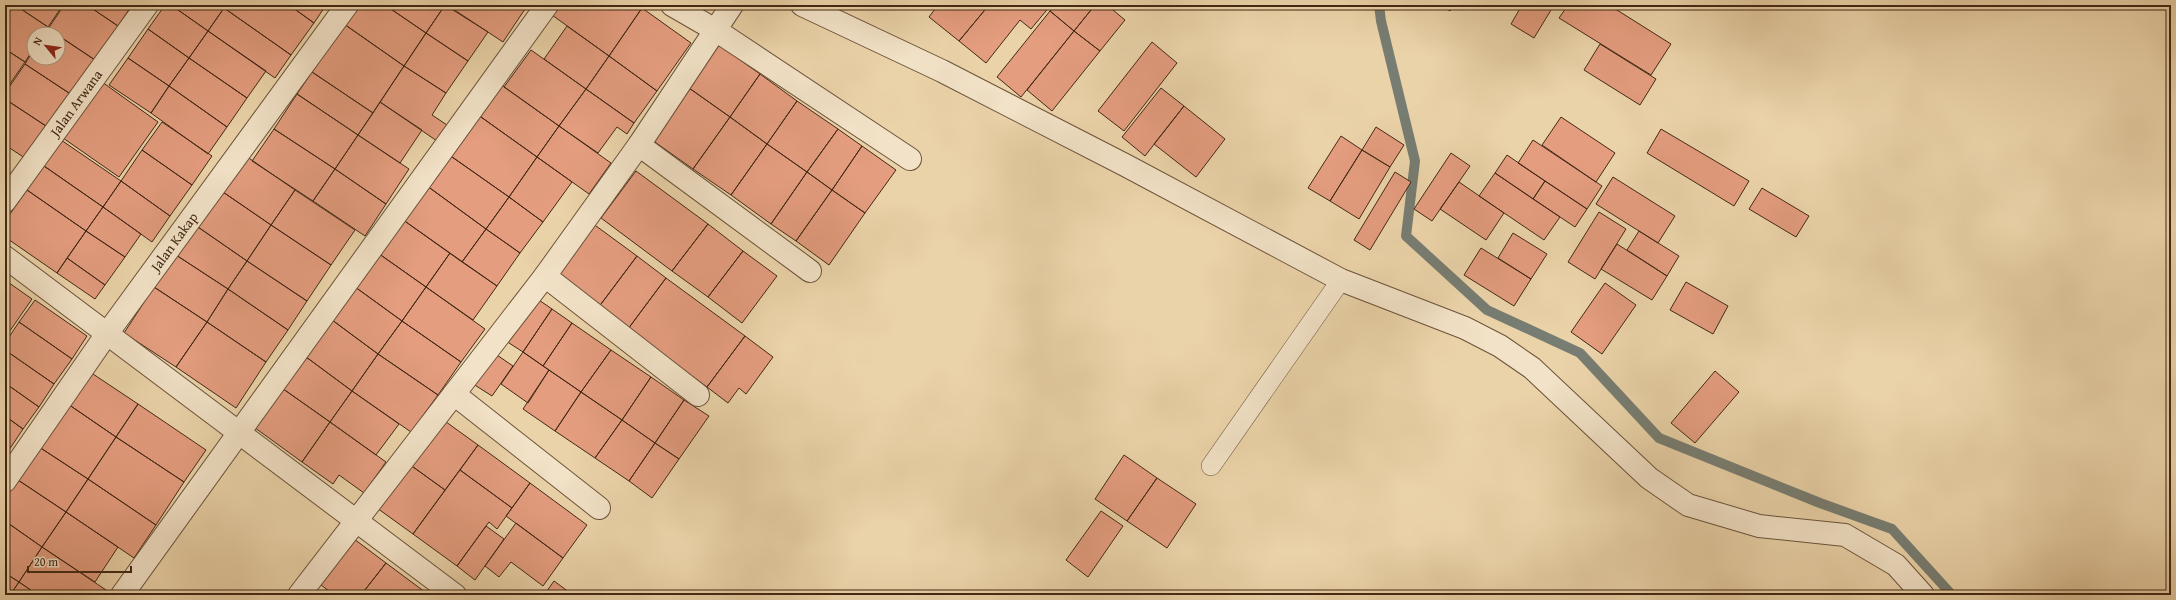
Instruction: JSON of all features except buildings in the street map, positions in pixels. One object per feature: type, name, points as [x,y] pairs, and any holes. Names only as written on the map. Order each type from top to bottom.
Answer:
[{"type":"street","name":"Jalan Arwana","points":[[5,201],[147,5]]},
{"type":"street","name":"Jalan Kakap","points":[[5,481],[106,335],[347,5]]},
{"type":"street","points":[[122,595],[547,5]]},
{"type":"street","points":[[672,5],[717,31],[910,159]]},
{"type":"street","points":[[299,595],[545,276],[639,145],[717,31],[732,5]]},
{"type":"street","points":[[802,5],[942,71],[1125,165],[1341,280],[1465,328],[1500,346],[1532,368],[1649,478],[1688,506],[1759,526],[1845,535],[1896,565],[1923,595]]},
{"type":"street","points":[[639,145],[810,271]]},
{"type":"street","points":[[5,257],[106,335],[455,595]]},
{"type":"street","points":[[545,276],[698,395]]},
{"type":"street","points":[[454,394],[599,508]]},
{"type":"lane","points":[[1211,466],[1341,280]]},
{"type":"waterway","points":[[1379,5],[1381,21],[1415,161],[1406,236],[1487,310],[1580,353],[1659,438],[1820,503],[1892,529],[1952,595]]}]
